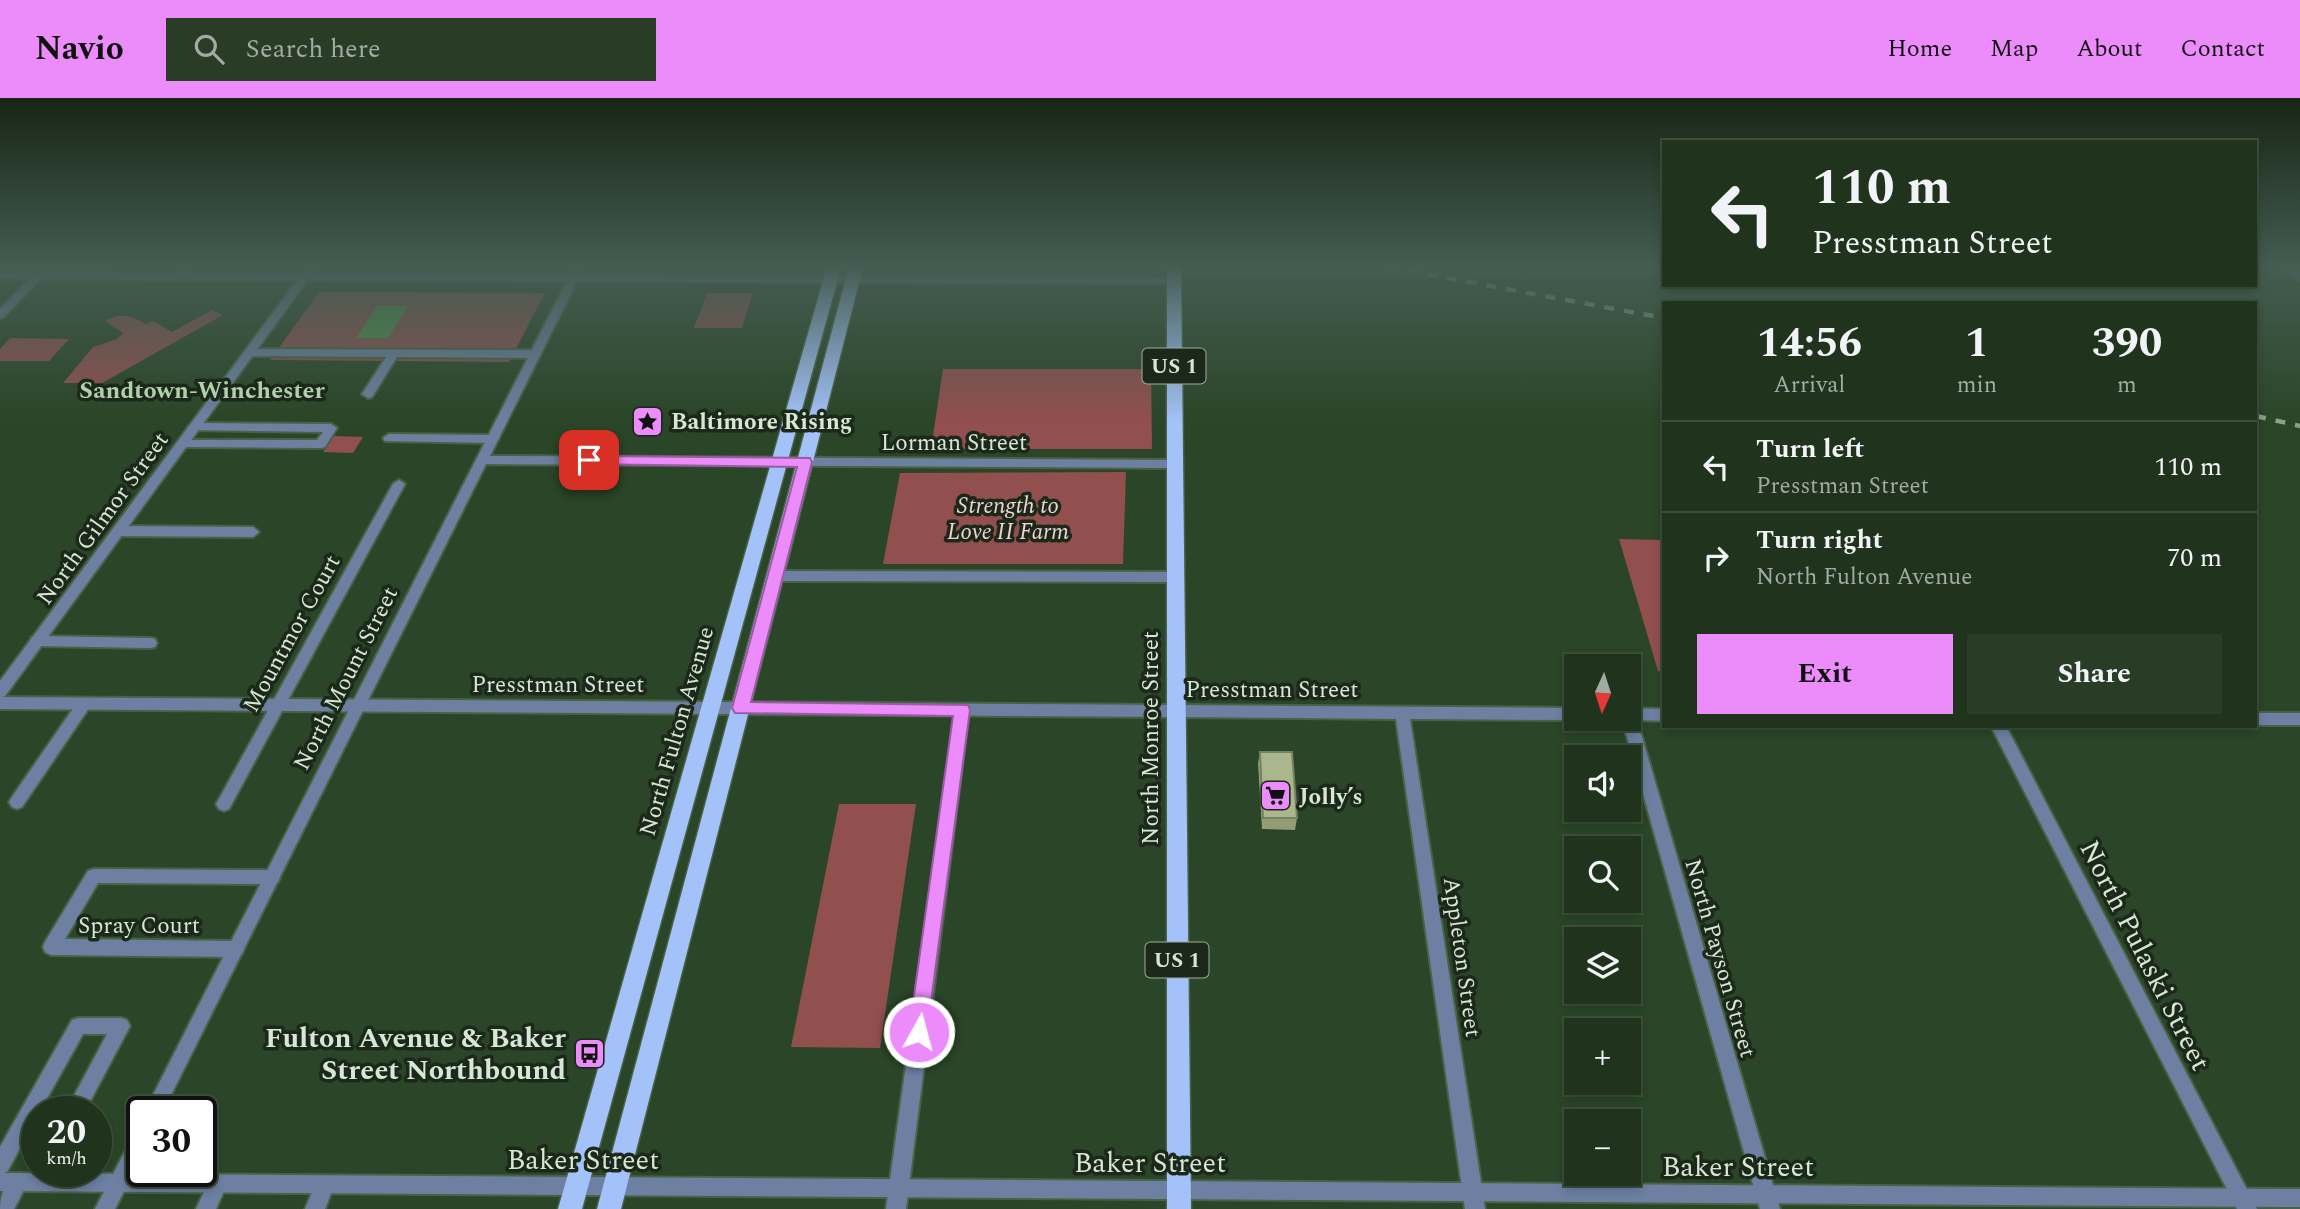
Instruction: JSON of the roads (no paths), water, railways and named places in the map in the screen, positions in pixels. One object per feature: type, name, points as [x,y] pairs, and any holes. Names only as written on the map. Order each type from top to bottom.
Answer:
[{"type":"main road","name":"North Fulton Avenue","points":[[570,1209],[819,319]]},
{"type":"main road","points":[[609,1209],[843,319]]},
{"type":"main road","name":"North Monroe Street","points":[[1174,319],[1179,1200]]},
{"type":"street","name":"North Gilmor Street","points":[[0,692],[274,319]]},
{"type":"street","name":"North Mount Street","points":[[162,1096],[553,319]]},
{"type":"street","points":[[249,353],[535,354]]},
{"type":"street","points":[[368,394],[394,354]]},
{"type":"street","points":[[182,444],[321,444],[331,428],[194,427]]},
{"type":"street","points":[[389,438],[493,439]]},
{"type":"street","name":"Lorman Street","points":[[482,460],[1175,464]]},
{"type":"street","name":"Mountmor Court","points":[[224,804],[399,484]]},
{"type":"street","points":[[118,531],[253,533]]},
{"type":"street","points":[[775,576],[1175,577]]},
{"type":"street","points":[[37,641],[150,643]]},
{"type":"street","name":"Presstman Street","points":[[0,703],[1564,714]]},
{"type":"street","points":[[17,802],[84,704]]},
{"type":"street","points":[[896,1209],[962,710]]},
{"type":"street","name":"Appleton Street","points":[[1402,713],[1474,1201]]},
{"type":"street","points":[[1642,716],[1662,715]]},
{"type":"street","points":[[2257,719],[2300,719]]},
{"type":"street","name":"North Pulaski Street","points":[[1999,728],[2244,1203]]},
{"type":"street","name":"North Payson Street","points":[[1633,732],[1768,1202]]},
{"type":"street","name":"Spray Court","points":[[236,949],[51,947],[94,876],[272,877]]},
{"type":"street","points":[[39,1096],[78,1026],[121,1026],[83,1096]]},
{"type":"street","points":[[0,1165],[21,1128]]},
{"type":"street","points":[[105,1209],[126,1168]]},
{"type":"street","name":"Baker Street","points":[[112,1184],[899,1189],[1179,1200],[2244,1203],[2300,1198]]},
{"type":"street","points":[[206,1209],[218,1184]]},
{"type":"street","points":[[315,1209],[325,1185]]},
{"type":"street","points":[[4,1209],[21,1186]]},
{"type":"railway","points":[[2257,416],[2300,426]]},
{"type":"place","name":"Baltimore Rising","points":[[648,421]]},
{"type":"place","name":"Jolly’s","points":[[1276,796]]},
{"type":"place","name":"Fulton Avenue & Baker Street Northbound","points":[[589,1053]]},
{"type":"district","name":"Sandtown-Winchester","points":[[202,390]]},
{"type":"park label","name":"Strength to Love II Farm","points":[[1008,518]]}]
